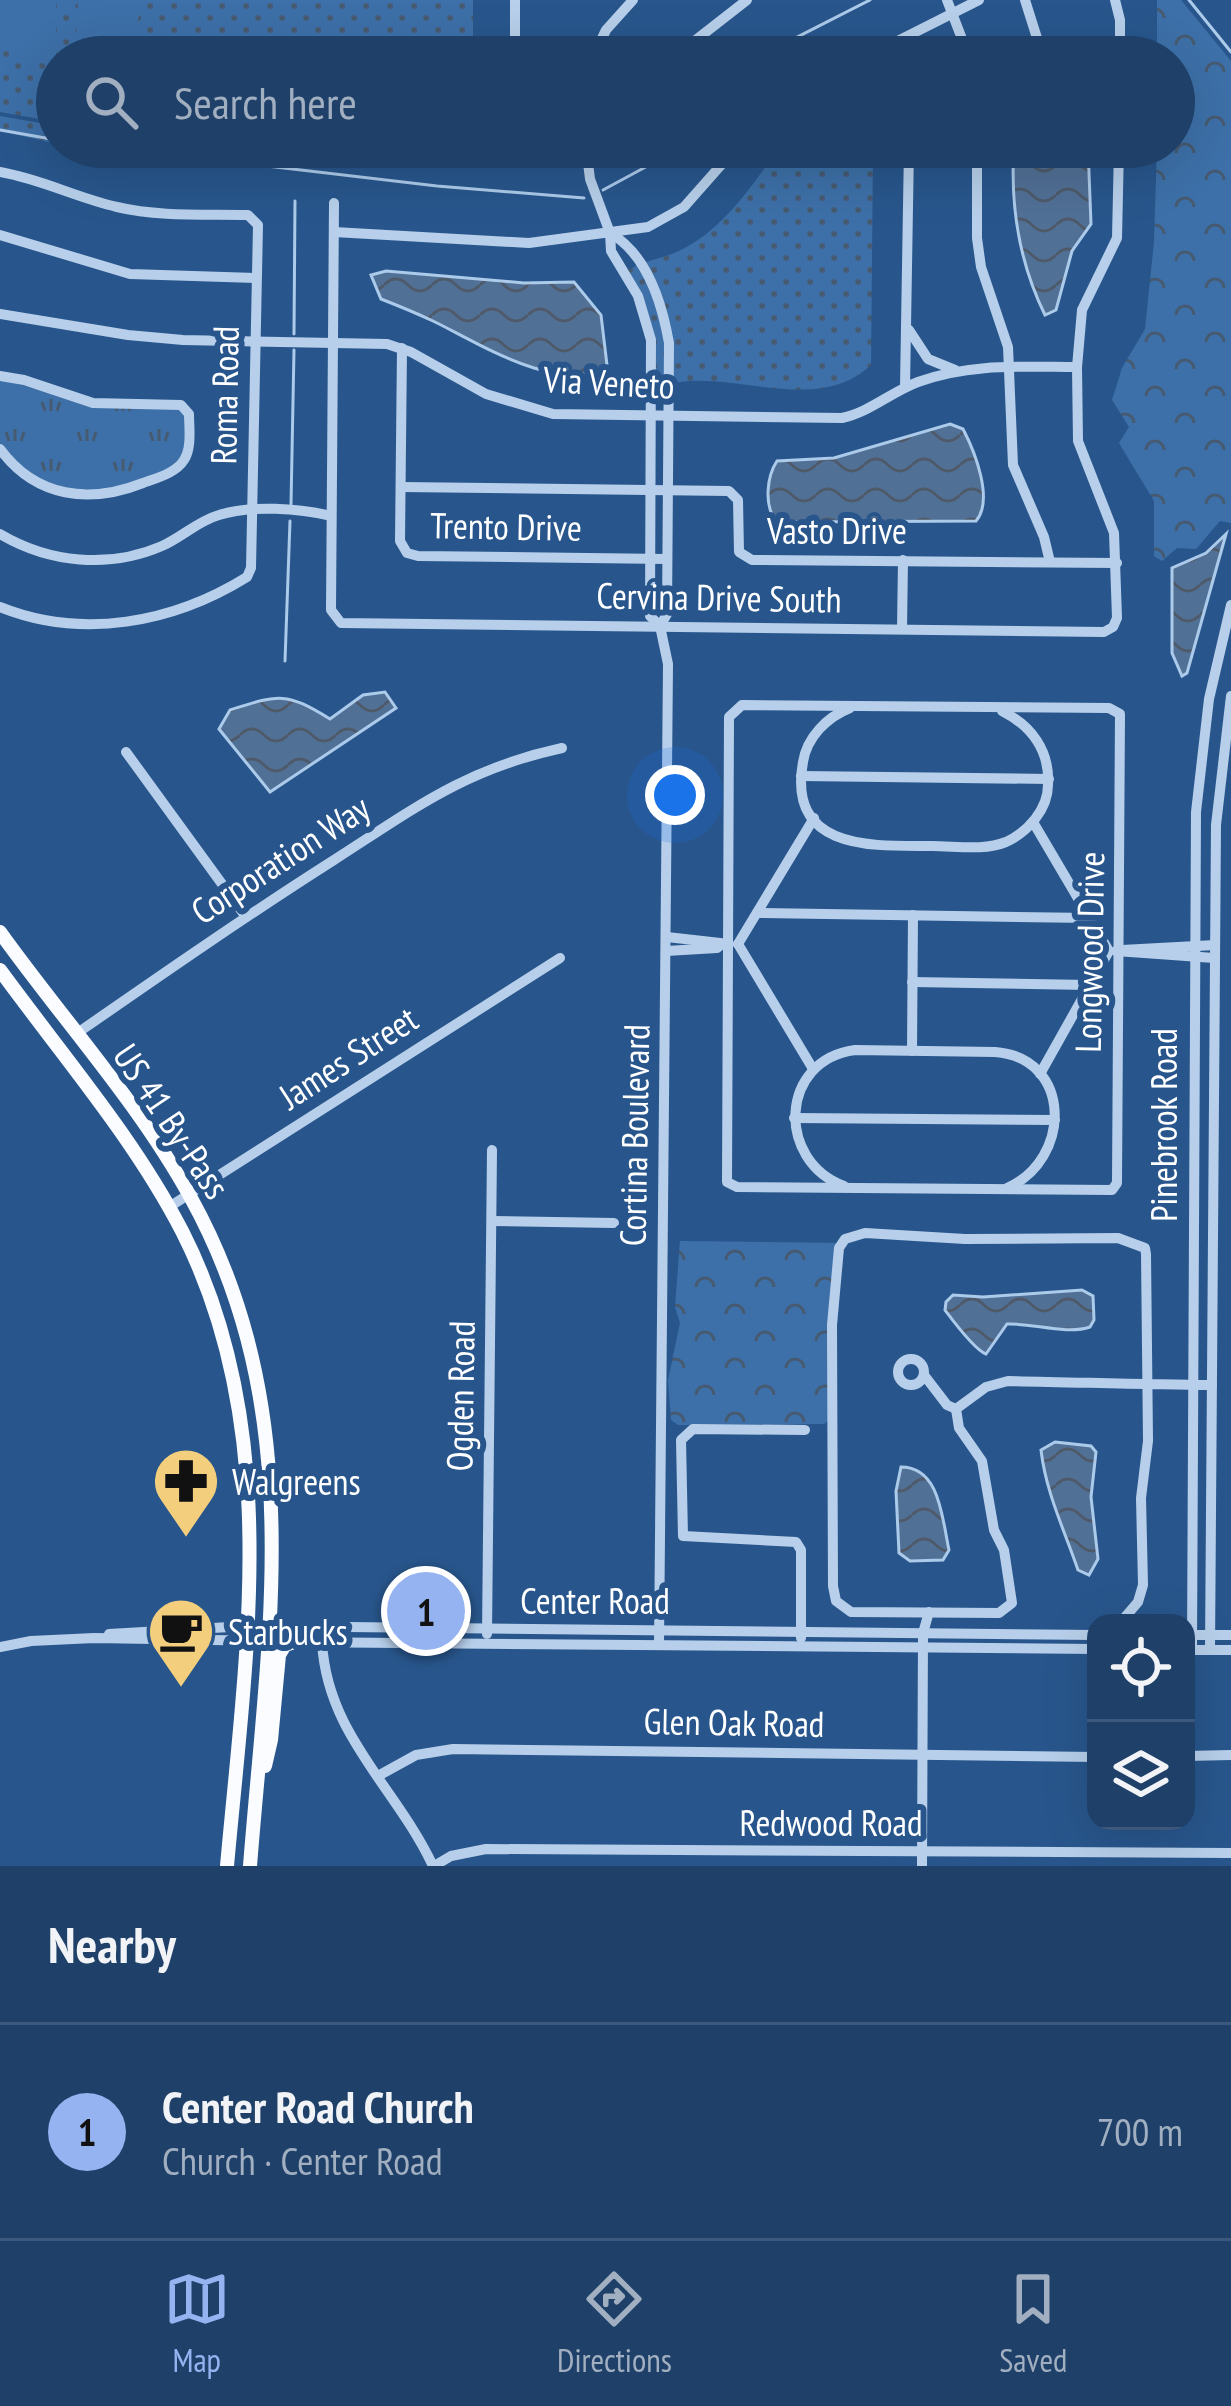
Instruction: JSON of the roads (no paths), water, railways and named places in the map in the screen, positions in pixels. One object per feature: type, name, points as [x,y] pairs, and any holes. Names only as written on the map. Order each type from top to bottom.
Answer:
[{"type":"main road","name":"US 41 By-Pass","points":[[4,939],[190,1194],[235,1295],[262,1408],[274,1510],[269,1634],[246,1866]]},
{"type":"main road","name":"US 41 By-Pass","points":[[0,970],[169,1207],[207,1290],[230,1369],[249,1488],[250,1585],[225,1822],[228,1864]]},
{"type":"main road","points":[[41,1025],[76,1034]]},
{"type":"main road","points":[[230,1369],[252,1408],[262,1408]]},
{"type":"main road","points":[[246,1866],[272,1740],[279,1655],[285,1645],[294,1642]]},
{"type":"main road","points":[[225,1822],[243,1844],[246,1866]]},
{"type":"street","points":[[515,0],[515,36]]},
{"type":"street","points":[[603,36],[633,0]]},
{"type":"street","points":[[701,36],[747,0]]},
{"type":"street","points":[[947,0],[961,36]]},
{"type":"street","points":[[917,36],[979,0]]},
{"type":"street","points":[[1024,0],[1036,36]]},
{"type":"street","points":[[1114,0],[1120,36]]},
{"type":"street","name":"Cortina Boulevard","points":[[590,168],[611,251],[638,296],[648,325],[653,358],[650,616],[660,626],[668,664],[659,1645]]},
{"type":"street","points":[[334,232],[529,243],[648,227],[673,216],[720,168]]},
{"type":"street","points":[[905,387],[908,168]]},
{"type":"street","points":[[977,168],[978,253],[1002,321],[1013,465],[1050,562]]},
{"type":"street","name":"Cervina Drive South","points":[[334,203],[331,610],[340,623],[1104,632],[1117,618],[1117,563],[1110,520],[1080,451],[1077,367],[1082,310],[1118,238],[1119,168]]},
{"type":"street","name":"Roma Road","points":[[0,172],[133,211],[252,215],[258,225],[248,577],[172,611],[123,623],[80,625],[0,607]]},
{"type":"street","name":"Cortina Boulevard","points":[[610,233],[625,242],[645,270],[661,307],[670,358],[667,614],[660,626]]},
{"type":"street","points":[[0,235],[130,274],[256,278]]},
{"type":"street","name":"Via Veneto","points":[[0,314],[128,335],[333,341],[402,348],[486,394],[575,416],[842,418],[905,387],[964,370],[1077,367]]},
{"type":"street","points":[[908,322],[913,342],[928,359],[942,368],[964,370]]},
{"type":"street","name":"Trento Drive","points":[[402,348],[400,541],[414,556],[667,559]]},
{"type":"street","points":[[0,376],[93,403],[181,404],[189,413],[187,453],[180,465],[105,495],[72,495],[46,488],[15,467],[0,449]]},
{"type":"street","name":"Vasto Drive","points":[[400,487],[733,493],[738,503],[737,546],[747,559],[1117,563]]},
{"type":"street","points":[[0,534],[57,557],[112,560],[159,548],[218,515],[252,510],[331,516]]},
{"type":"street","points":[[902,629],[903,560]]},
{"type":"street","name":"Pinebrook Road","points":[[1189,1614],[1199,769],[1209,699],[1230,612]]},
{"type":"street","name":"Pinebrook Road","points":[[1210,1650],[1217,809],[1231,696]]},
{"type":"street","name":"Longwood Drive","points":[[742,705],[991,707],[1108,708],[1120,714],[1114,951],[1116,1186],[1106,1191],[858,1189],[737,1187],[727,1182],[731,712],[742,705]]},
{"type":"street","points":[[859,705],[839,712],[818,730],[806,749],[802,776],[814,818],[836,838],[866,846],[989,846],[1011,840],[1033,822],[1045,803],[1044,754],[1029,729],[991,707]]},
{"type":"street","name":"Corporation Way","points":[[76,1034],[448,787],[489,767],[562,748]]},
{"type":"street","points":[[126,752],[246,917]]},
{"type":"street","points":[[802,776],[1048,779]]},
{"type":"street","points":[[666,951],[729,944],[757,913],[814,818]]},
{"type":"street","points":[[1033,822],[1114,951]]},
{"type":"street","points":[[757,913],[1090,918]]},
{"type":"street","points":[[912,1051],[913,915]]},
{"type":"street","points":[[667,937],[729,944],[813,1069]]},
{"type":"street","points":[[1114,951],[1214,952]]},
{"type":"street","points":[[1040,1074],[1089,985],[1114,951]]},
{"type":"street","name":"James Street","points":[[169,1207],[560,958]]},
{"type":"street","points":[[912,982],[1089,985]]},
{"type":"street","points":[[858,1189],[826,1178],[809,1162],[797,1140],[798,1094],[813,1069],[848,1051],[912,1051],[1005,1052],[1040,1074],[1053,1101],[1051,1144],[1043,1159],[1016,1184],[998,1190]]},
{"type":"street","points":[[794,1118],[1055,1120]]},
{"type":"street","name":"Ogden Road","points":[[487,1637],[492,1150]]},
{"type":"street","points":[[492,1221],[614,1223]]},
{"type":"street","points":[[956,1408],[959,1428],[982,1462],[1012,1603],[1006,1611],[851,1612],[836,1601],[832,1325],[838,1250],[845,1239],[865,1233],[965,1240],[1118,1238],[1142,1245],[1146,1254],[1148,1384],[1147,1462],[1141,1498],[1144,1586],[1127,1614]]},
{"type":"street","points":[[924,1375],[947,1405],[956,1408]]},
{"type":"street","points":[[956,1408],[986,1387],[1008,1381],[1212,1385]]},
{"type":"street","points":[[801,1647],[801,1550],[796,1542],[683,1536],[681,1440],[693,1429],[805,1430]]},
{"type":"street","points":[[915,1612],[922,1633]]},
{"type":"street","points":[[922,1859],[922,1633],[929,1612]]},
{"type":"street","name":"Center Road","points":[[269,1634],[294,1642],[659,1630],[1087,1635]]},
{"type":"street","name":"Center Road","points":[[0,1647],[121,1631],[659,1645],[1087,1649]]},
{"type":"street","points":[[1195,1635],[1231,1635]]},
{"type":"street","points":[[322,1642],[331,1700],[434,1866]]},
{"type":"street","points":[[1195,1650],[1231,1650]]},
{"type":"street","name":"Glen Oak Road","points":[[378,1776],[416,1756],[452,1749],[1087,1757]]},
{"type":"street","points":[[1195,1756],[1231,1755]]},
{"type":"street","name":"Redwood Road","points":[[434,1866],[451,1856],[486,1849],[819,1859],[1231,1853]]},
{"type":"water","points":[[1014,168],[1089,168],[1091,224],[1072,251],[1056,310],[1045,315],[1018,233]]},
{"type":"water","points":[[386,271],[524,283],[574,282],[601,315],[607,365],[588,373],[566,374],[494,352],[381,299],[371,275]]},
{"type":"water","points":[[950,424],[963,429],[981,476],[983,501],[976,521],[775,520],[768,490],[777,461],[834,458]]},
{"type":"water","points":[[1226,534],[1187,673],[1182,676],[1172,653],[1172,568],[1206,553]]},
{"type":"water","points":[[385,692],[396,708],[270,792],[219,729],[230,710],[261,701],[292,700],[330,719],[363,695]]},
{"type":"water","points":[[1082,1290],[1093,1296],[1090,1327],[1071,1330],[1007,1324],[986,1354],[945,1310],[953,1295]]},
{"type":"water","points":[[1055,1442],[1091,1446],[1096,1452],[1091,1497],[1098,1559],[1089,1575],[1078,1570],[1047,1481],[1041,1450]]},
{"type":"water","points":[[901,1467],[924,1475],[937,1496],[949,1550],[943,1560],[910,1561],[899,1553],[896,1491]]},
{"type":"waterway","points":[[799,36],[870,0]]},
{"type":"waterway","points":[[1189,0],[1231,52]]},
{"type":"waterway","points":[[0,130],[36,136]]},
{"type":"waterway","points":[[284,168],[584,198]]},
{"type":"waterway","points":[[603,190],[644,168]]},
{"type":"waterway","points":[[294,334],[295,201]]},
{"type":"waterway","points":[[291,504],[294,350]]},
{"type":"waterway","points":[[285,661],[290,521]]},
{"type":"place","name":"Walgreens","points":[[186,1540]]},
{"type":"place","name":"Center Road Church","points":[[426,1611]]},
{"type":"place","name":"Starbucks","points":[[181,1690]]}]
